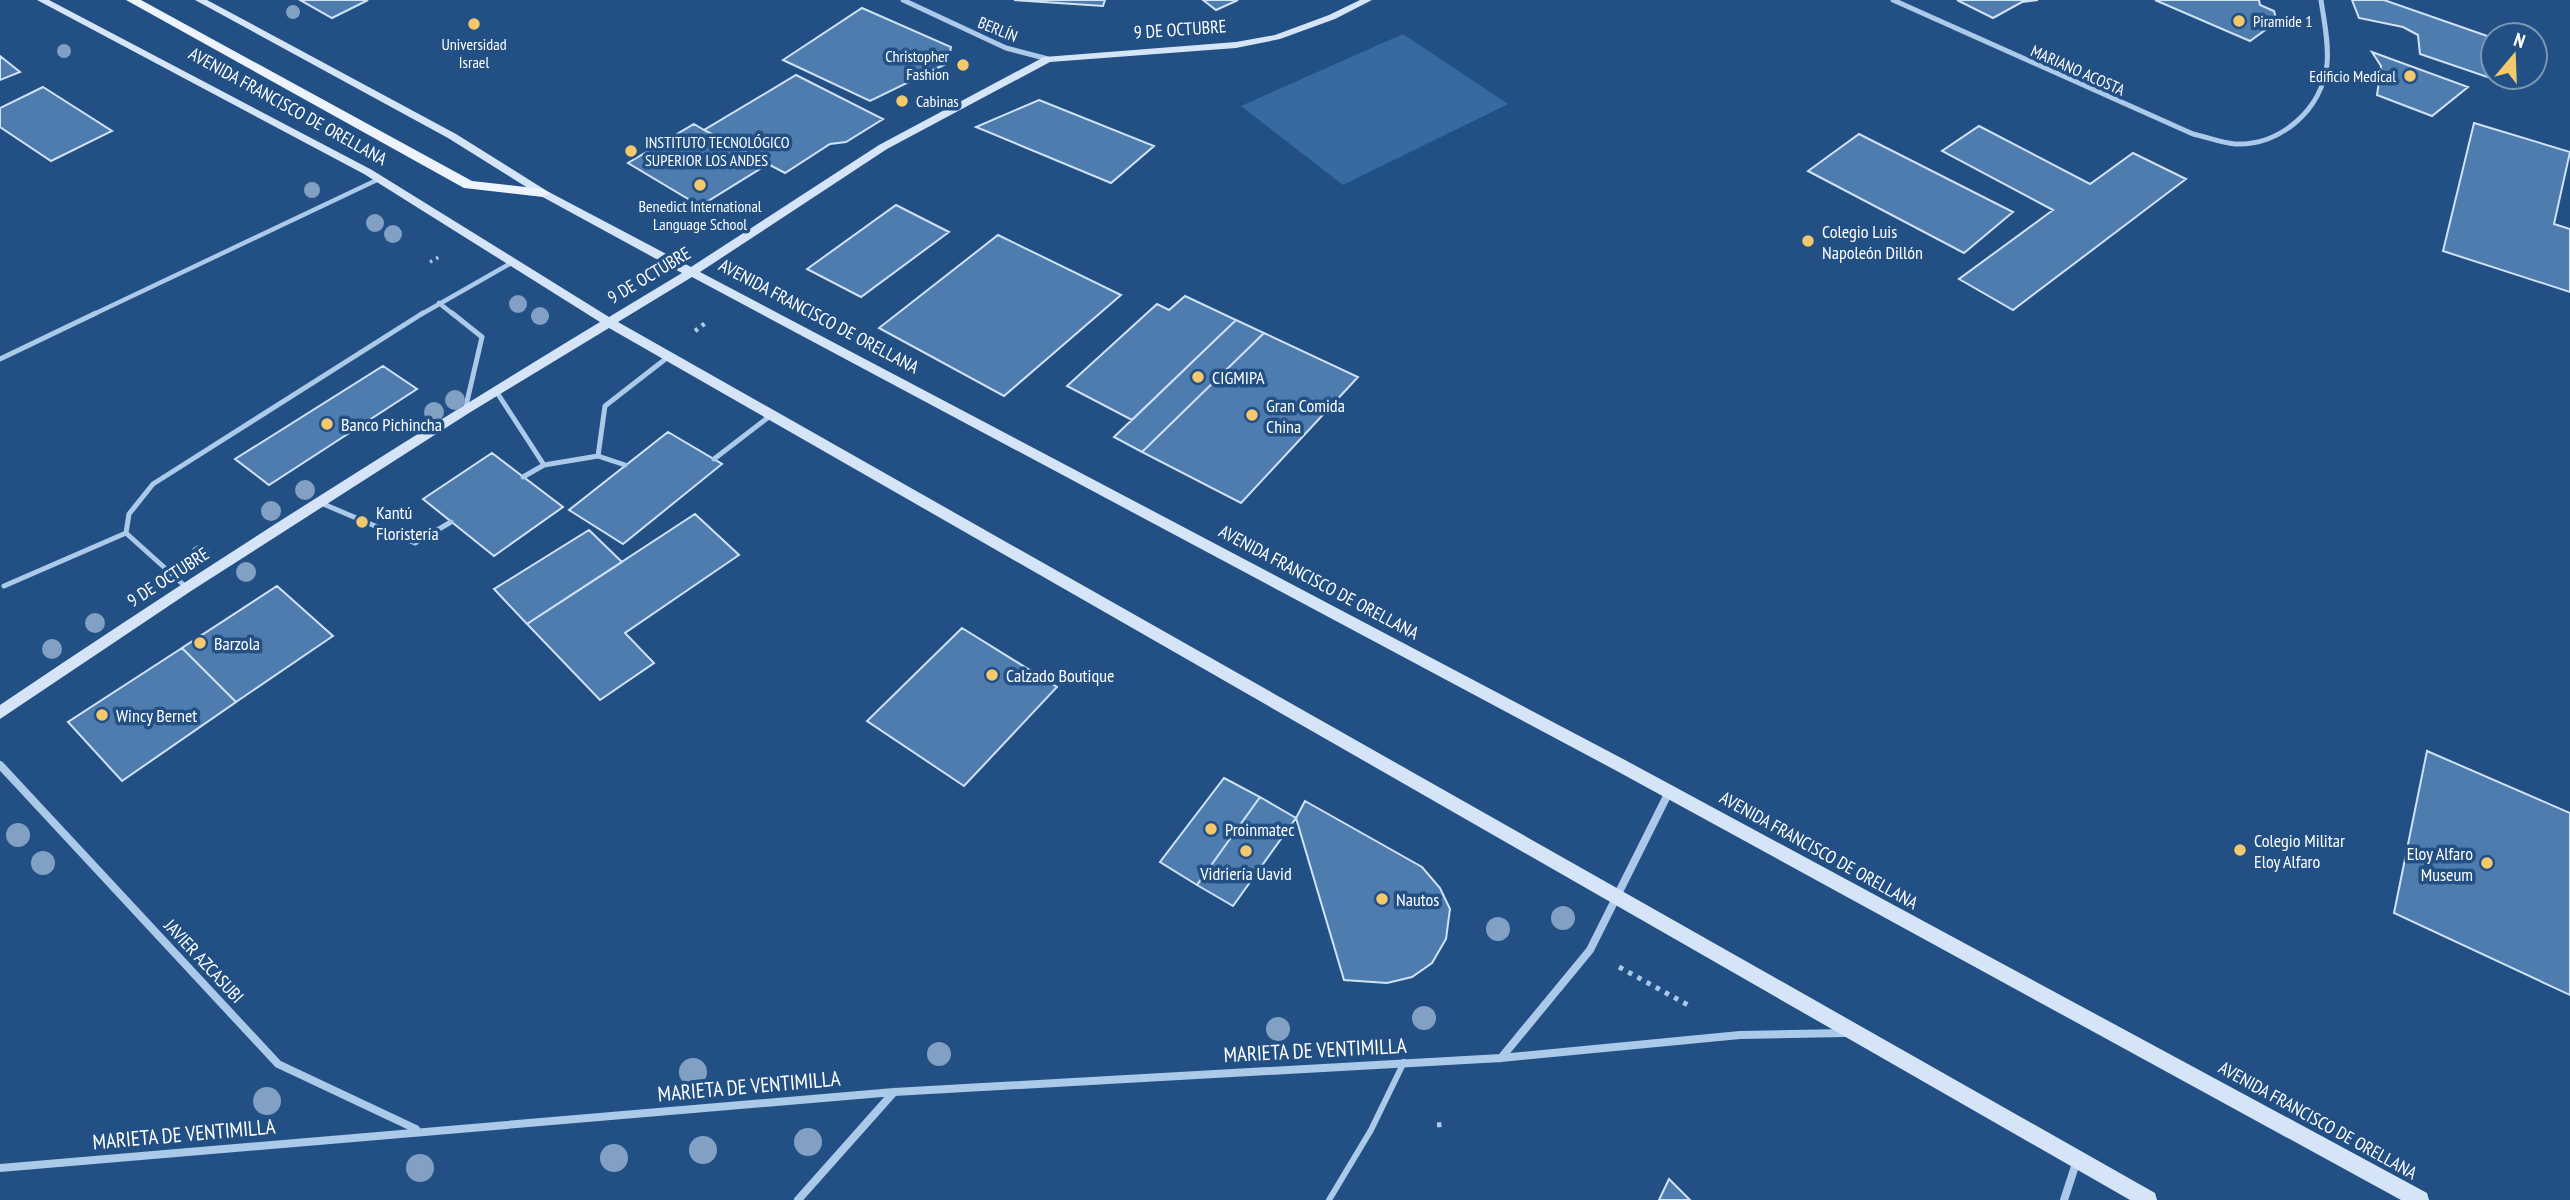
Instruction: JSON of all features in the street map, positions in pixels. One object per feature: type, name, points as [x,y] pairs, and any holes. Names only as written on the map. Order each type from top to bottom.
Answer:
[{"type":"main road","name":"AVENIDA FRANCISCO DE ORELLANA","points":[[43,0],[379,179],[608,321],[2148,1200]]},
{"type":"main road","points":[[132,0],[469,185],[543,193]]},
{"type":"main road","name":"AVENIDA FRANCISCO DE ORELLANA","points":[[200,0],[452,136],[543,193],[1669,792],[2420,1200]]},
{"type":"main road","name":"9 DE OCTUBRE","points":[[0,713],[186,587],[465,410],[692,272],[883,147],[1048,59],[1236,45],[1277,37],[1332,17],[1367,0]]},
{"type":"street","name":"BERLÍN","points":[[903,0],[1006,48],[1048,59]]},
{"type":"street","name":"MARIANO ACOSTA","points":[[1893,0],[2193,134],[2235,144],[2259,142],[2296,124],[2311,107],[2325,73],[2321,0]]},
{"type":"street","name":"JAVIER AZCASUBI","points":[[0,765],[278,1064],[420,1130]]},
{"type":"street","points":[[1502,1058],[1590,950],[1669,792]]},
{"type":"street","name":"MARIETA DE VENTIMILLA","points":[[0,1168],[420,1130],[894,1092],[1502,1058],[1740,1035],[1854,1033]]},
{"type":"street","points":[[798,1200],[894,1092]]},
{"type":"street","points":[[2064,1200],[2077,1160]]},
{"type":"lane","points":[[0,359],[379,179]]},
{"type":"lane","points":[[126,533],[130,514],[153,484],[439,303],[513,262]]},
{"type":"lane","points":[[439,303],[482,337],[465,410]]},
{"type":"lane","points":[[598,456],[605,406],[670,356]]},
{"type":"lane","points":[[496,391],[544,465]]},
{"type":"lane","points":[[714,459],[772,414]]},
{"type":"lane","points":[[523,477],[544,465],[598,456],[625,466]]},
{"type":"lane","points":[[319,502],[415,543],[451,522]]},
{"type":"lane","points":[[4,586],[126,533]]},
{"type":"lane","points":[[126,533],[186,587]]},
{"type":"lane","points":[[1329,1200],[1371,1130],[1404,1062]]},
{"type":"path","points":[[1614,964],[1692,1007]]},
{"type":"path","points":[[1437,1125],[1445,1124]]},
{"type":"shaded area","points":[[1403,34],[1508,104],[1343,185],[1241,106]]},
{"type":"building","points":[[300,0],[368,0],[332,18]]},
{"type":"building","points":[[1014,0],[1105,0],[1103,6]]},
{"type":"building","points":[[1203,0],[1238,0],[1216,10]]},
{"type":"building","points":[[1957,0],[2038,0],[2022,2],[1993,18]]},
{"type":"building","name":"Piramide 1","points":[[2155,0],[2259,0],[2260,5],[2274,11],[2276,18],[2272,25],[2250,41]]},
{"type":"building","points":[[2352,0],[2384,0],[2479,33],[2479,74],[2420,54],[2418,35],[2403,27],[2359,18]]},
{"type":"building","points":[[862,8],[951,47],[948,63],[870,101],[783,60]]},
{"type":"building","name":"Edificio Medical","points":[[2372,52],[2468,87],[2432,116],[2377,95],[2381,66]]},
{"type":"building","points":[[0,56],[20,72],[0,80]]},
{"type":"building","points":[[796,75],[883,119],[846,142],[830,144],[785,173],[704,130]]},
{"type":"building","points":[[43,87],[112,131],[51,161],[0,127],[0,108]]},
{"type":"building","points":[[1039,100],[1154,146],[1111,183],[976,127]]},
{"type":"building","points":[[2474,123],[2570,152],[2554,224],[2570,229],[2570,292],[2443,251]]},
{"type":"building","name":"Benedict International Language School","points":[[694,124],[768,164],[700,206],[628,163]]},
{"type":"building","points":[[1979,126],[2090,184],[2133,153],[2186,179],[2013,310],[1959,279],[2053,210],[1942,151]]},
{"type":"building","points":[[1859,134],[2013,212],[1964,253],[1808,171]]},
{"type":"building","points":[[896,205],[949,232],[861,297],[807,269]]},
{"type":"building","points":[[998,235],[1121,295],[1004,396],[879,328]]},
{"type":"building","points":[[1185,296],[1236,320],[1132,420],[1067,386],[1157,304],[1169,310]]},
{"type":"building","name":"CIGMIPA","points":[[1236,320],[1264,333],[1142,452],[1114,437]]},
{"type":"building","name":"Gran Comida China","points":[[1264,333],[1358,377],[1241,503],[1142,452]]},
{"type":"building","name":"Banco Pichincha","points":[[383,366],[417,389],[269,485],[235,459]]},
{"type":"building","points":[[668,432],[722,464],[623,544],[569,510]]},
{"type":"building","points":[[492,453],[563,507],[494,556],[423,499]]},
{"type":"building","points":[[695,514],[739,555],[625,633],[654,663],[600,700],[527,624]]},
{"type":"building","points":[[589,530],[622,562],[527,624],[494,589]]},
{"type":"building","points":[[277,586],[333,636],[236,702],[182,648]]},
{"type":"building","points":[[962,628],[1057,687],[964,786],[867,721]]},
{"type":"building","points":[[182,648],[236,702],[122,781],[68,722]]},
{"type":"building","name":"Eloy Alfaro Museum","points":[[2427,751],[2570,813],[2570,995],[2394,913]]},
{"type":"building","name":"Proinmatec","points":[[1224,778],[1260,797],[1197,885],[1160,862]]},
{"type":"building","name":"Vidriería Uavid","points":[[1260,797],[1296,818],[1233,906],[1197,885]]},
{"type":"building","name":"Nautos","points":[[1305,801],[1422,867],[1440,888],[1450,909],[1446,939],[1432,963],[1412,977],[1387,983],[1344,980],[1296,818]]},
{"type":"building","points":[[1669,1179],[1690,1200],[1659,1200]]},
{"type":"place","name":"Piramide 1","points":[[2239,21]]},
{"type":"place","name":"Universidad Israel","points":[[474,24]]},
{"type":"place","name":"Christopher Fashion","points":[[963,65]]},
{"type":"place","name":"Edificio Medical","points":[[2410,76]]},
{"type":"place","name":"Cabinas","points":[[902,101]]},
{"type":"place","name":"INSTITUTO TECNOLÓGICO SUPERIOR LOS ANDES","points":[[631,151]]},
{"type":"place","name":"Benedict International Language School","points":[[700,185]]},
{"type":"place","name":"Colegio Luis Napoleón Dillón","points":[[1808,241]]},
{"type":"place","name":"CIGMIPA","points":[[1198,377]]},
{"type":"place","name":"Gran Comida China","points":[[1252,415]]},
{"type":"place","name":"Banco Pichincha","points":[[327,424]]},
{"type":"place","name":"Kantú Floristería","points":[[362,522]]},
{"type":"place","name":"Barzola","points":[[200,643]]},
{"type":"place","name":"Calzado Boutique","points":[[992,675]]},
{"type":"place","name":"Wincy Bernet","points":[[102,715]]},
{"type":"place","name":"Proinmatec","points":[[1211,829]]},
{"type":"place","name":"Colegio Militar Eloy Alfaro","points":[[2240,850]]},
{"type":"place","name":"Vidriería Uavid","points":[[1246,851]]},
{"type":"place","name":"Eloy Alfaro Museum","points":[[2487,863]]},
{"type":"place","name":"Nautos","points":[[1382,899]]}]
